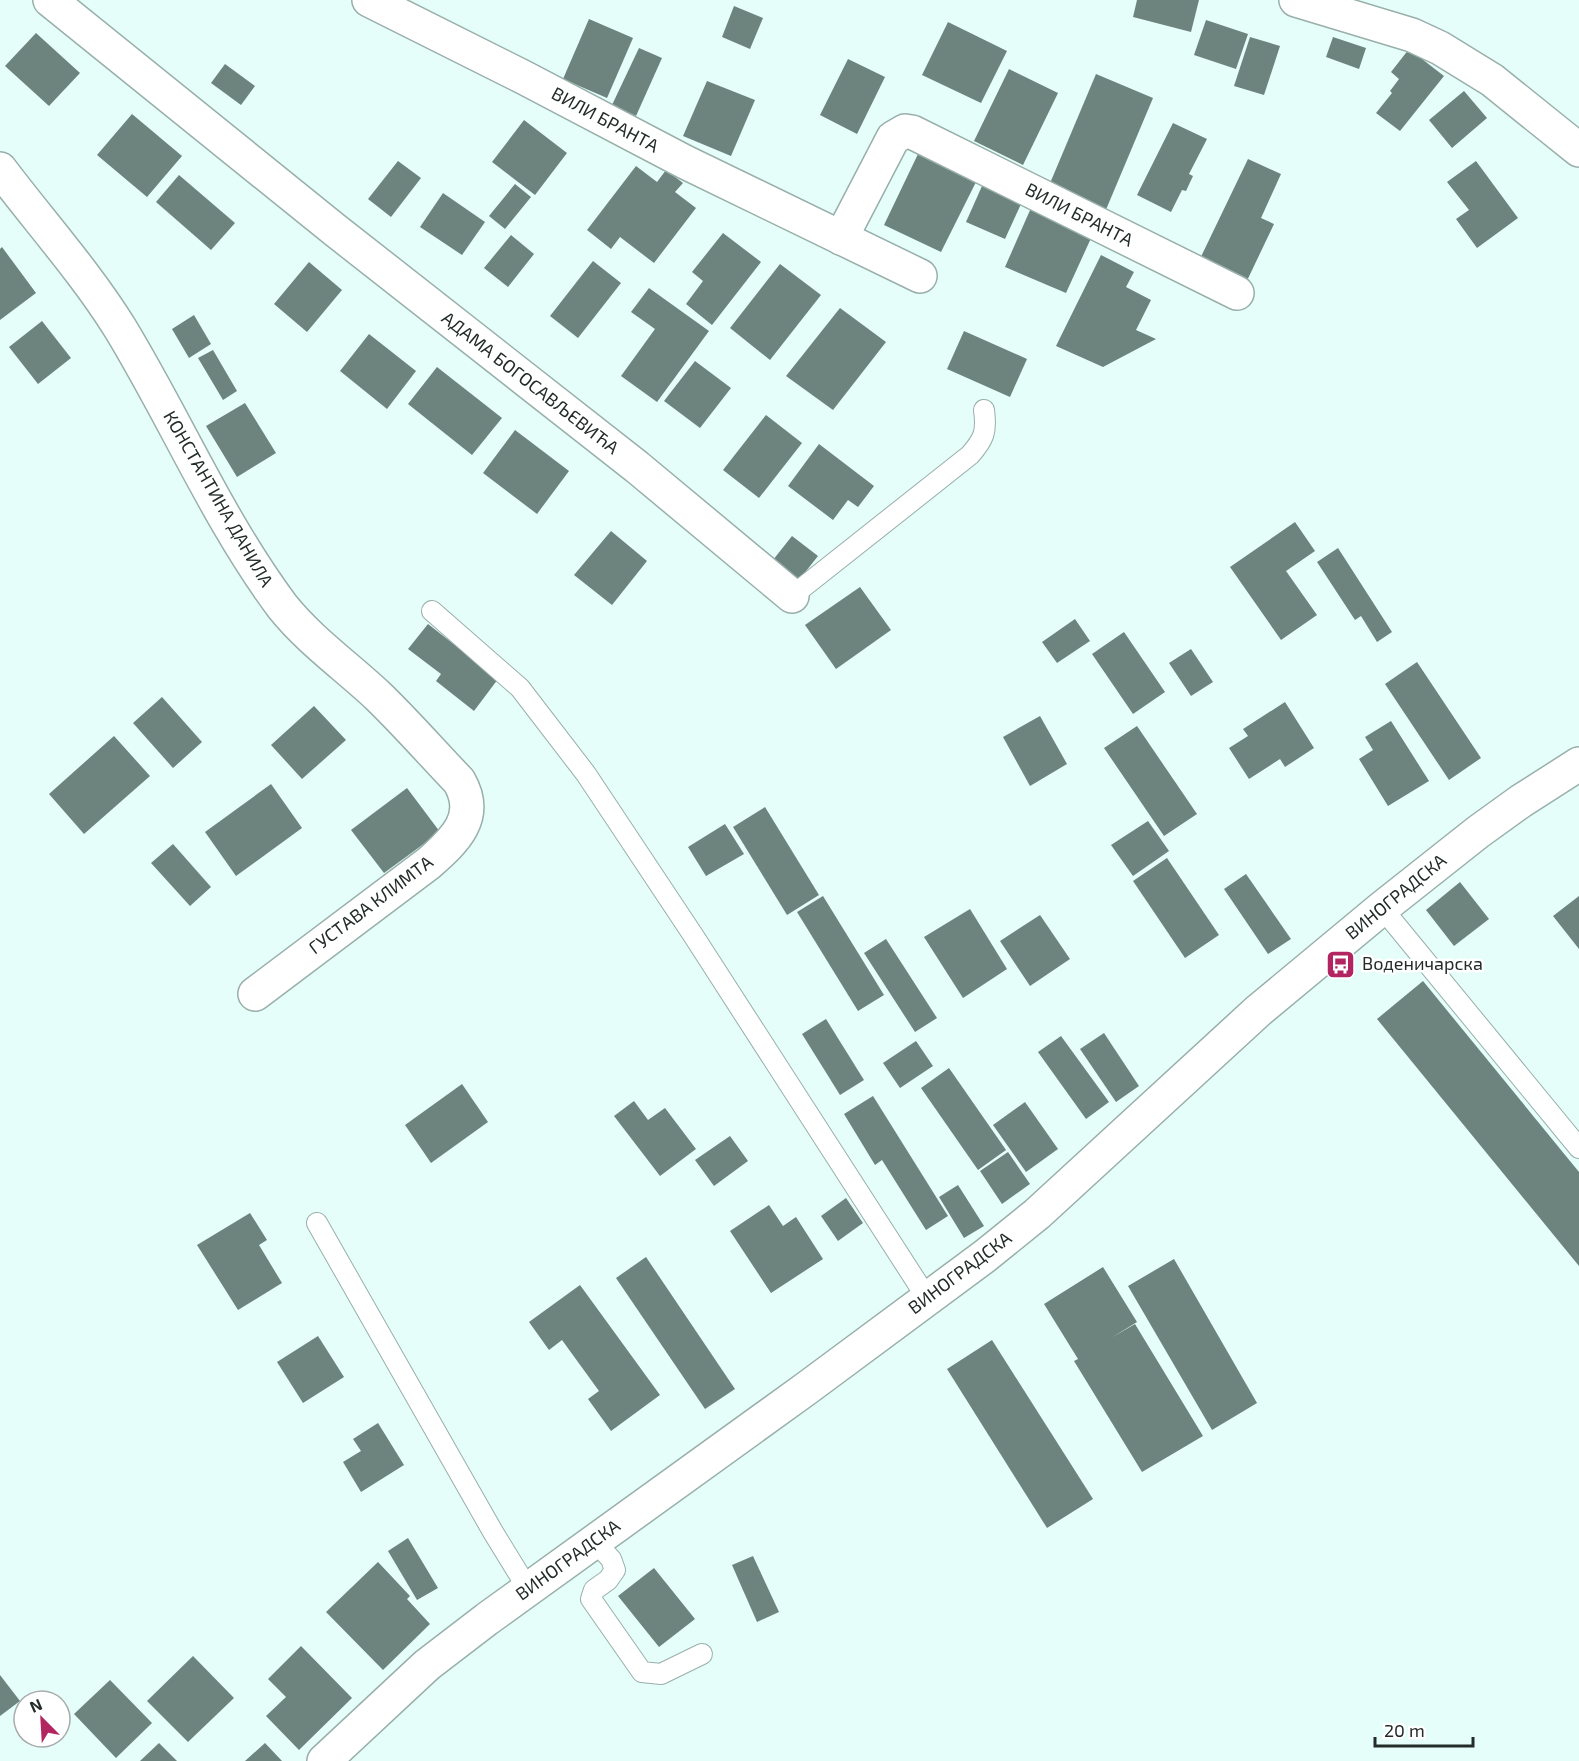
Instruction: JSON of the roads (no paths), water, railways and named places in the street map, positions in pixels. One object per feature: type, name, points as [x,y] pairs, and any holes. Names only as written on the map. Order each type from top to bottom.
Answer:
[{"type":"street","name":"АДАМА БОГОСАВЉЕВИЋА","points":[[50,0],[335,230],[637,467],[792,596]]},
{"type":"street","name":"ВИЛИ БРАНТА","points":[[369,0],[685,162],[920,276]]},
{"type":"street","points":[[1296,0],[1402,31],[1440,48],[1492,80],[1579,150]]},
{"type":"street","name":"ВИЛИ БРАНТА","points":[[841,238],[888,146],[893,138],[905,131],[920,135],[1237,294]]},
{"type":"street","name":"КОНСТАНТИНА ДАНИЛА","points":[[6,190],[54,238],[119,327],[229,524],[275,595],[295,621],[378,696],[451,773],[464,789],[467,802]]},
{"type":"street","name":"ВИНОГРАДСКА","points":[[324,1761],[427,1665],[985,1256],[1037,1214],[1258,1011],[1382,908],[1478,832],[1579,764]]},
{"type":"street","name":"ГУСТАВА КЛИМТА","points":[[255,994],[449,846],[464,824],[467,802]]},
{"type":"lane","name":"АДАМА БОГОСАВЉЕВИЋА","points":[[792,596],[970,455],[982,441],[986,425],[984,410]]},
{"type":"lane","points":[[432,611],[520,688],[586,774],[927,1298]]},
{"type":"lane","points":[[1382,908],[1579,1148]]},
{"type":"lane","points":[[317,1222],[493,1532],[528,1589]]},
{"type":"lane","points":[[594,1541],[611,1559],[615,1570],[608,1580],[594,1590],[591,1599],[642,1672],[662,1674],[702,1654]]},
{"type":"place","name":"Воденичарска","points":[[1341,964]]}]
